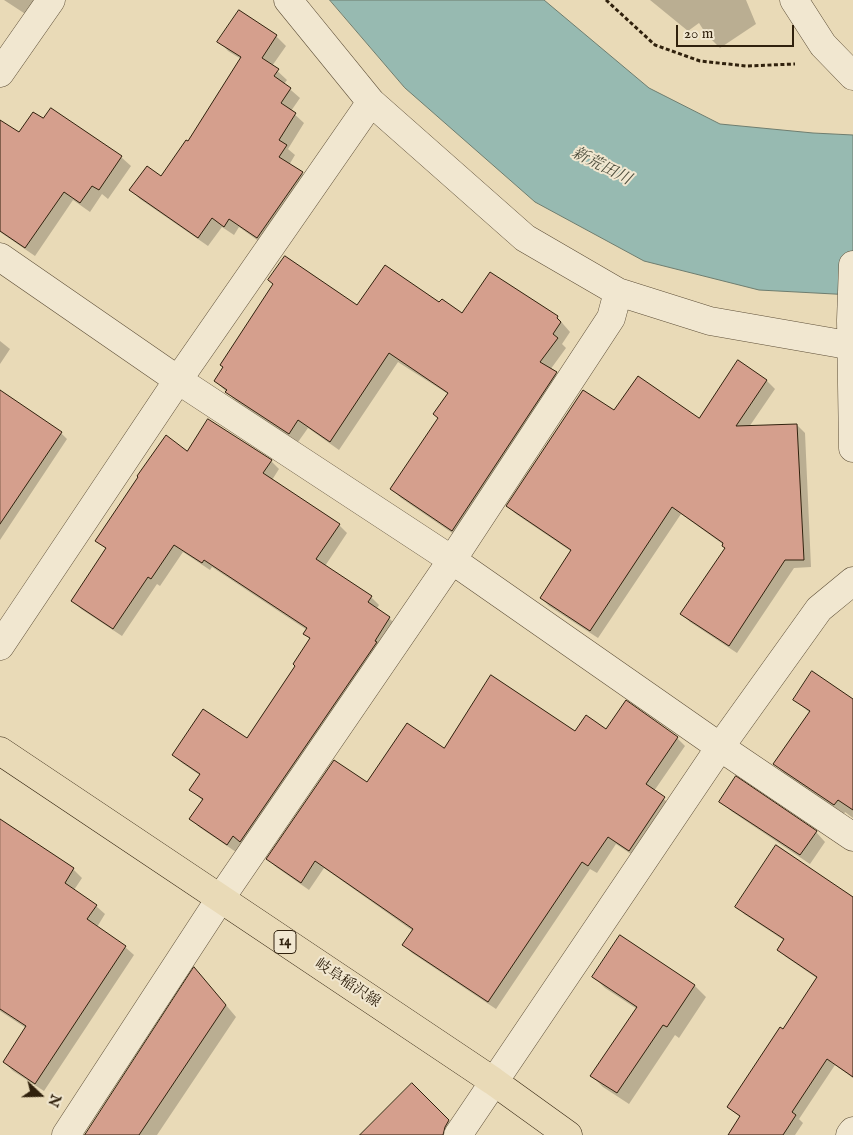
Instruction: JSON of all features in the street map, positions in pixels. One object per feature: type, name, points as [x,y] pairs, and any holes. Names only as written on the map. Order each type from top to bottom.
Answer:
[{"type":"main road","name":"岐阜稲沢線","points":[[0,751],[493,1081],[568,1135]]},
{"type":"street","points":[[0,73],[51,0]]},
{"type":"street","points":[[288,0],[371,102],[525,238],[618,292],[710,320],[852,337]]},
{"type":"street","points":[[794,0],[822,45],[846,69]]},
{"type":"street","points":[[0,646],[178,380],[371,102]]},
{"type":"street","points":[[0,257],[178,380],[452,560],[720,747],[853,837]]},
{"type":"street","points":[[853,265],[853,448]]},
{"type":"street","points":[[66,1135],[220,899],[452,560],[611,318],[618,292]]},
{"type":"street","points":[[458,1135],[720,747],[819,610],[853,581]]},
{"type":"street","points":[[850,1135],[853,1131]]},
{"type":"path","points":[[606,0],[654,45],[700,61],[746,66],[846,69]]},
{"type":"water","name":"新荒田川","points":[[330,0],[544,0],[649,88],[720,124],[853,135],[853,295],[759,290],[644,261],[535,202],[405,88]]},
{"type":"building","points":[[239,10],[277,35],[262,58],[279,69],[274,76],[291,88],[281,103],[296,113],[279,140],[287,145],[279,157],[303,172],[257,238],[229,219],[224,227],[212,218],[198,238],[129,190],[147,166],[161,176],[186,140],[188,141],[241,57],[217,42]]},
{"type":"building","points":[[51,108],[122,156],[99,190],[92,186],[80,203],[64,192],[25,248],[0,231],[0,120],[19,132],[33,112],[43,118]]},
{"type":"building","points":[[285,256],[357,305],[385,265],[439,302],[442,299],[462,313],[490,272],[558,316],[557,318],[561,322],[553,334],[558,338],[540,362],[557,372],[452,531],[390,489],[438,418],[433,414],[448,393],[389,353],[330,442],[298,420],[289,434],[225,392],[227,390],[214,381],[223,367],[220,365],[273,284],[268,280]]},
{"type":"building","points":[[738,360],[767,380],[736,426],[797,424],[804,560],[785,560],[729,646],[680,614],[725,548],[722,546],[723,543],[672,507],[590,631],[540,598],[571,550],[506,506],[583,390],[614,410],[638,376],[699,418]]},
{"type":"building","points":[[0,390],[62,432],[0,524]]},
{"type":"building","points":[[208,419],[272,460],[263,473],[340,524],[316,559],[372,596],[368,602],[390,617],[375,641],[377,642],[240,842],[233,836],[227,845],[189,819],[203,799],[189,790],[200,774],[172,755],[203,709],[247,738],[295,666],[293,664],[310,638],[303,634],[307,628],[204,560],[202,563],[174,545],[151,579],[148,577],[113,629],[71,601],[106,548],[95,541],[166,435],[187,451]]},
{"type":"building","points":[[812,671],[853,699],[853,810],[838,800],[834,805],[773,764],[810,711],[793,700]]},
{"type":"building","points":[[491,675],[575,731],[586,715],[606,729],[626,700],[678,737],[646,784],[665,797],[629,851],[608,837],[588,866],[582,862],[488,1002],[402,945],[413,929],[315,861],[301,883],[266,859],[334,760],[367,782],[407,723],[444,748]]},
{"type":"building","points":[[736,776],[817,831],[800,855],[719,802]]},
{"type":"building","points":[[0,819],[74,868],[65,883],[97,905],[87,919],[126,946],[35,1084],[3,1062],[26,1026],[0,1009]]},
{"type":"building","points":[[776,845],[853,897],[853,1077],[827,1059],[792,1112],[796,1115],[783,1135],[728,1135],[740,1116],[727,1107],[780,1027],[783,1029],[817,977],[777,950],[784,939],[735,907]]},
{"type":"building","points":[[620,935],[695,985],[667,1027],[663,1025],[617,1093],[590,1076],[637,1007],[592,977]]},
{"type":"building","points":[[194,967],[226,1005],[139,1135],[85,1135]]},
{"type":"building","points":[[412,1083],[449,1120],[443,1135],[360,1135]]}]
